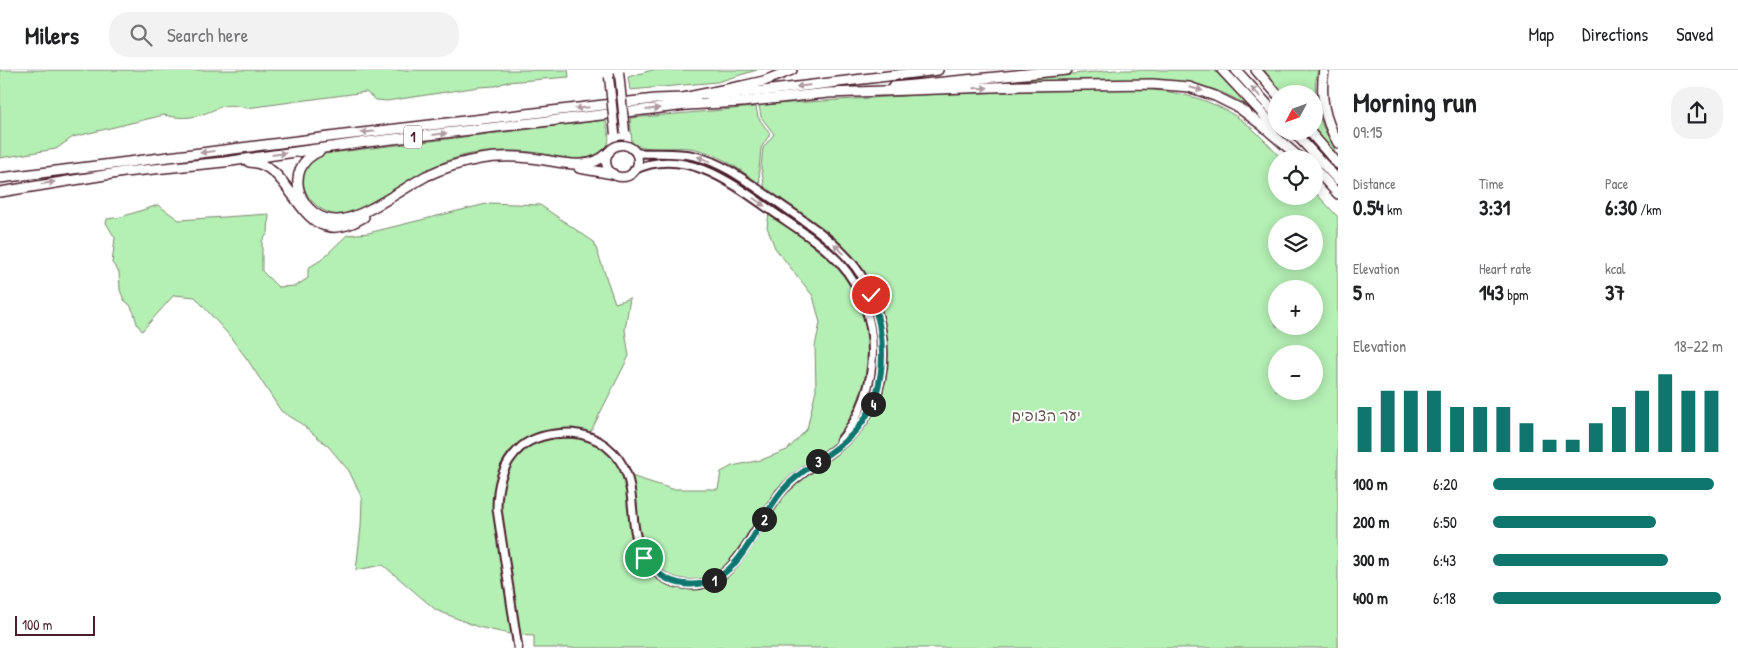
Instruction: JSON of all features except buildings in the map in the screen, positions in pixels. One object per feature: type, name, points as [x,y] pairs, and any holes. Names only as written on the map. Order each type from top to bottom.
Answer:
[{"type":"main road","name":"1","points":[[0,178],[353,134],[654,99],[683,98],[764,81],[792,70]]},
{"type":"main road","points":[[683,98],[763,91],[938,70]]},
{"type":"main road","points":[[828,93],[1067,70]]},
{"type":"main road","points":[[1222,70],[1268,119]]},
{"type":"main road","points":[[1236,70],[1268,105]]},
{"type":"main road","points":[[1256,70],[1269,85]]},
{"type":"main road","points":[[1324,70],[1322,94],[1324,108],[1328,123],[1338,143]]},
{"type":"main road","points":[[550,161],[622,176],[631,174],[638,161],[637,156],[630,148],[625,132],[619,71]]},
{"type":"main road","points":[[609,73],[615,134],[611,150],[607,156],[607,166],[613,174]]},
{"type":"main road","name":"1","points":[[0,192],[124,172],[224,162],[367,142],[687,106],[828,93],[1020,86],[1172,85],[1202,91],[1239,108],[1291,150]]},
{"type":"main road","points":[[1287,140],[1297,150]]},
{"type":"main road","points":[[1300,140],[1338,180]]},
{"type":"main road","points":[[1317,140],[1338,164]]},
{"type":"main road","points":[[367,142],[323,150],[304,162],[299,171],[299,188],[305,203],[320,217],[336,221],[345,220],[439,170],[479,159],[511,157],[568,164],[591,164],[621,145],[630,148]]},
{"type":"main road","points":[[224,162],[257,162],[263,164],[277,175],[306,214],[318,222],[329,226],[341,227],[355,223],[398,193]]},
{"type":"main road","points":[[1323,178],[1338,194]]},
{"type":"street","points":[[518,648],[497,499],[500,480],[504,470],[509,460],[522,446],[541,437],[564,433],[586,436],[609,448],[620,461],[628,476],[638,544],[644,558],[654,570],[667,579],[690,585],[698,585],[716,580],[733,566],[780,493],[824,456],[845,442],[862,422],[875,400],[880,376],[882,348],[877,314],[871,295],[858,271],[844,254],[815,229],[737,175],[714,163],[695,156],[670,153],[637,153],[630,148]]},
{"type":"street","points":[[634,170],[647,164],[670,162],[693,166],[710,172],[732,183],[809,236],[838,261],[850,276],[867,311],[872,336],[872,368],[866,397],[860,413],[846,434],[824,456]]},
{"type":"green space","points":[[0,70],[568,70],[569,77],[507,82],[495,86],[387,101],[376,100],[366,92],[247,108],[228,105],[193,117],[164,115],[73,137],[56,149],[0,158]]},
{"type":"green space","points":[[652,70],[757,70],[717,82],[630,90],[628,77]]},
{"type":"green space","points":[[1115,70],[1214,70],[1250,107],[1223,93],[1195,84],[935,87]]},
{"type":"green space","points":[[1264,70],[1318,70],[1315,85],[1276,85]]},
{"type":"green space","name":"יער הצופים","points":[[1129,88],[1175,93],[1202,100],[1229,112],[1258,134],[1273,150],[1268,150],[1268,205],[1323,205],[1323,201],[1338,217],[1338,648],[534,648],[534,636],[514,635],[478,627],[436,610],[383,565],[356,570],[362,498],[349,471],[328,446],[299,422],[281,411],[247,359],[228,334],[195,297],[174,295],[142,331],[137,324],[130,305],[124,300],[120,290],[119,272],[112,263],[115,238],[106,223],[107,219],[121,217],[158,205],[179,220],[269,214],[268,233],[262,241],[262,271],[278,287],[296,286],[308,278],[308,268],[321,260],[347,235],[368,233],[490,203],[540,205],[594,242],[615,303],[630,298],[625,330],[629,356],[589,435],[631,476],[672,489],[718,489],[721,472],[732,466],[761,460],[787,450],[807,429],[816,389],[815,346],[820,323],[813,296],[775,248],[767,227],[769,212],[761,167],[763,148],[774,134],[761,117],[759,105],[919,95]]},
{"type":"green space","points":[[756,107],[758,117],[770,134],[761,148],[760,184],[727,162],[700,150],[645,147],[632,143],[630,118]]},
{"type":"green space","points":[[606,120],[609,137],[607,146],[593,157],[575,159],[512,151],[465,155],[427,170],[351,213],[341,215],[323,210],[315,204],[304,189],[304,171],[309,162],[322,154]]},
{"type":"green space","points":[[1323,126],[1333,146],[1335,154],[1323,140]]},
{"type":"route","points":[[644,558],[660,575],[674,582],[698,585],[716,580],[733,566],[739,558],[785,487],[845,442],[856,431],[869,413],[875,400],[882,364],[881,335],[876,308],[871,295]]}]
